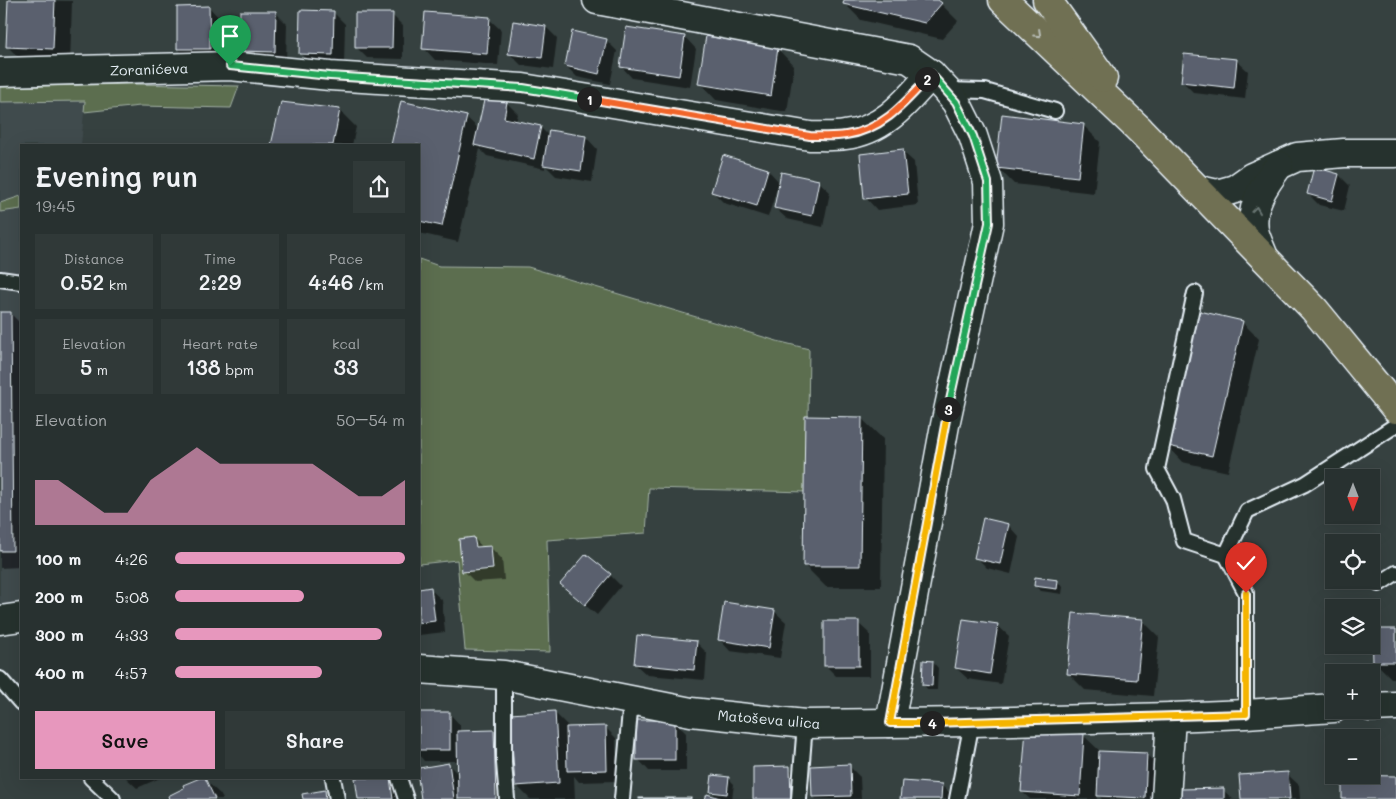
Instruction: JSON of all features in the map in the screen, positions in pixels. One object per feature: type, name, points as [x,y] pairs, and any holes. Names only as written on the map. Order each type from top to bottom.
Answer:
[{"type":"main road","points":[[1003,0],[1139,129],[1314,309],[1396,409]]},
{"type":"main road","points":[[1047,0],[1139,129]]},
{"type":"street","points":[[609,1],[909,59],[938,82],[956,102],[973,136],[988,182],[989,223],[945,425],[890,723]]},
{"type":"street","name":"Zoranićeva","points":[[0,72],[230,66],[330,76],[523,88],[810,136],[846,135],[877,126],[906,102],[938,82]]},
{"type":"street","points":[[1199,190],[1216,194],[1235,189],[1252,177],[1297,157],[1319,154],[1396,153]]},
{"type":"street","points":[[1264,257],[1254,230],[1256,208],[1260,192],[1279,165]]},
{"type":"street","points":[[0,620],[20,617]]},
{"type":"street","name":"Matoševa ulica","points":[[420,669],[504,675],[691,712],[805,724],[1171,717],[1325,709]]},
{"type":"street","points":[[1380,707],[1396,706]]},
{"type":"street","points":[[1166,799],[1171,717]]},
{"type":"lane","points":[[938,82],[985,91],[1055,111]]},
{"type":"lane","points":[[0,279],[20,282]]},
{"type":"lane","points":[[1195,293],[1157,469],[1173,499],[1184,541],[1226,555],[1246,593],[1246,714]]},
{"type":"lane","points":[[1226,555],[1247,511],[1305,484],[1396,424]]},
{"type":"lane","points":[[1380,583],[1396,573]]},
{"type":"lane","points":[[504,675],[504,763],[507,799]]},
{"type":"lane","points":[[0,679],[20,703]]},
{"type":"lane","points":[[622,799],[631,700]]},
{"type":"lane","points":[[957,799],[972,722]]},
{"type":"lane","points":[[799,799],[805,724]]},
{"type":"lane","points":[[92,779],[113,799]]},
{"type":"lane","points":[[333,779],[337,799]]},
{"type":"lane","points":[[399,779],[406,799]]},
{"type":"shaded area","points":[[85,101],[81,144],[20,144],[20,605],[0,606],[0,102]]},
{"type":"green space","points":[[128,84],[239,86],[231,108],[140,106],[84,112],[85,101],[0,102],[0,87]]},
{"type":"green space","points":[[20,196],[20,209],[0,212],[0,203]]},
{"type":"green space","points":[[420,259],[439,266],[528,267],[809,349],[807,492],[649,488],[646,533],[547,540],[550,652],[465,650],[457,560],[420,564]]},
{"type":"building","points":[[8,0],[55,0],[53,49],[6,47]]},
{"type":"building","points":[[844,0],[938,0],[942,3],[925,23],[843,4]]},
{"type":"building","points":[[209,6],[210,49],[177,49],[177,7]]},
{"type":"building","points":[[300,10],[334,11],[333,55],[299,54]]},
{"type":"building","points":[[240,11],[276,11],[275,52],[239,51]]},
{"type":"building","points":[[425,12],[490,17],[487,54],[422,49]]},
{"type":"building","points":[[355,13],[393,13],[392,48],[355,48]]},
{"type":"building","points":[[513,21],[546,26],[542,58],[508,54]]},
{"type":"building","points":[[626,27],[685,36],[679,76],[620,67]]},
{"type":"building","points":[[572,31],[607,39],[599,74],[565,66]]},
{"type":"building","points":[[706,36],[778,48],[771,96],[698,84]]},
{"type":"building","points":[[1184,54],[1237,59],[1234,88],[1181,82]]},
{"type":"building","points":[[485,96],[507,102],[504,118],[541,126],[534,159],[474,145]]},
{"type":"building","points":[[401,101],[467,116],[442,226],[420,221],[420,144],[391,144]]},
{"type":"building","points":[[281,102],[340,109],[333,144],[271,144]]},
{"type":"building","points":[[1002,114],[1084,124],[1078,177],[996,168]]},
{"type":"building","points":[[549,130],[586,136],[581,171],[543,165]]},
{"type":"building","points":[[903,149],[908,194],[864,199],[860,154]]},
{"type":"building","points":[[723,155],[768,169],[757,206],[711,192]]},
{"type":"building","points":[[1314,167],[1339,174],[1332,201],[1307,194]]},
{"type":"building","points":[[781,172],[819,180],[812,216],[774,208]]},
{"type":"building","points":[[1195,310],[1243,321],[1212,456],[1164,445]]},
{"type":"building","points":[[0,312],[11,312],[13,551],[0,551]]},
{"type":"building","points":[[805,416],[862,417],[860,566],[803,566]]},
{"type":"building","points":[[983,518],[1009,524],[1000,564],[974,558]]},
{"type":"building","points":[[474,537],[476,547],[491,546],[493,569],[462,572],[459,539]]},
{"type":"building","points":[[586,554],[611,574],[585,605],[560,584]]},
{"type":"building","points":[[1035,577],[1058,580],[1057,589],[1034,586]]},
{"type":"building","points":[[431,587],[435,621],[420,623],[420,589]]},
{"type":"building","points":[[724,602],[775,610],[769,648],[718,640]]},
{"type":"building","points":[[1073,613],[1143,619],[1137,680],[1067,674]]},
{"type":"building","points":[[963,619],[998,624],[990,674],[955,668]]},
{"type":"building","points":[[824,621],[859,621],[859,666],[824,666]]},
{"type":"building","points":[[1380,629],[1396,629],[1396,662],[1373,662],[1373,654],[1380,654]]},
{"type":"building","points":[[637,635],[697,641],[694,670],[634,664]]},
{"type":"building","points":[[923,660],[933,661],[932,686],[922,685]]},
{"type":"building","points":[[555,711],[559,783],[515,786],[510,714]]},
{"type":"building","points":[[420,712],[450,712],[450,750],[420,750]]},
{"type":"building","points":[[636,720],[675,720],[675,760],[636,760]]},
{"type":"building","points":[[606,726],[607,770],[567,771],[566,727]]},
{"type":"building","points":[[1026,729],[1084,734],[1080,796],[1021,792]]},
{"type":"building","points":[[494,730],[496,799],[458,799],[457,731]]},
{"type":"building","points":[[1099,751],[1147,753],[1145,798],[1097,796]]},
{"type":"building","points":[[449,763],[454,799],[421,799],[418,779],[420,779],[420,768]]},
{"type":"building","points":[[850,764],[851,796],[812,797],[811,766]]},
{"type":"building","points":[[790,766],[791,799],[753,799],[753,767]]},
{"type":"building","points":[[1288,772],[1290,799],[1241,799],[1239,775]]},
{"type":"building","points":[[712,775],[729,777],[727,794],[710,792]]},
{"type":"building","points":[[1380,776],[1396,776],[1396,799],[1342,799],[1342,784],[1380,784]]},
{"type":"building","points":[[198,779],[205,779],[215,799],[169,799],[168,796],[184,788],[183,785]]},
{"type":"building","points":[[355,779],[390,779],[393,799],[358,799]]},
{"type":"building","points":[[902,781],[942,784],[941,799],[900,799]]},
{"type":"building","points":[[1224,788],[1224,799],[1181,799],[1181,789]]},
{"type":"building","points":[[325,790],[326,799],[303,799],[302,794]]},
{"type":"building","points":[[707,794],[723,799],[705,799]]},
{"type":"building","points":[[691,798],[691,799],[639,799]]},
{"type":"route","points":[[230,66],[330,76],[523,88],[810,136],[846,135],[877,126],[906,102],[931,74],[956,102],[973,136],[988,182],[989,223],[945,425],[890,723],[1246,714],[1246,593]]}]
